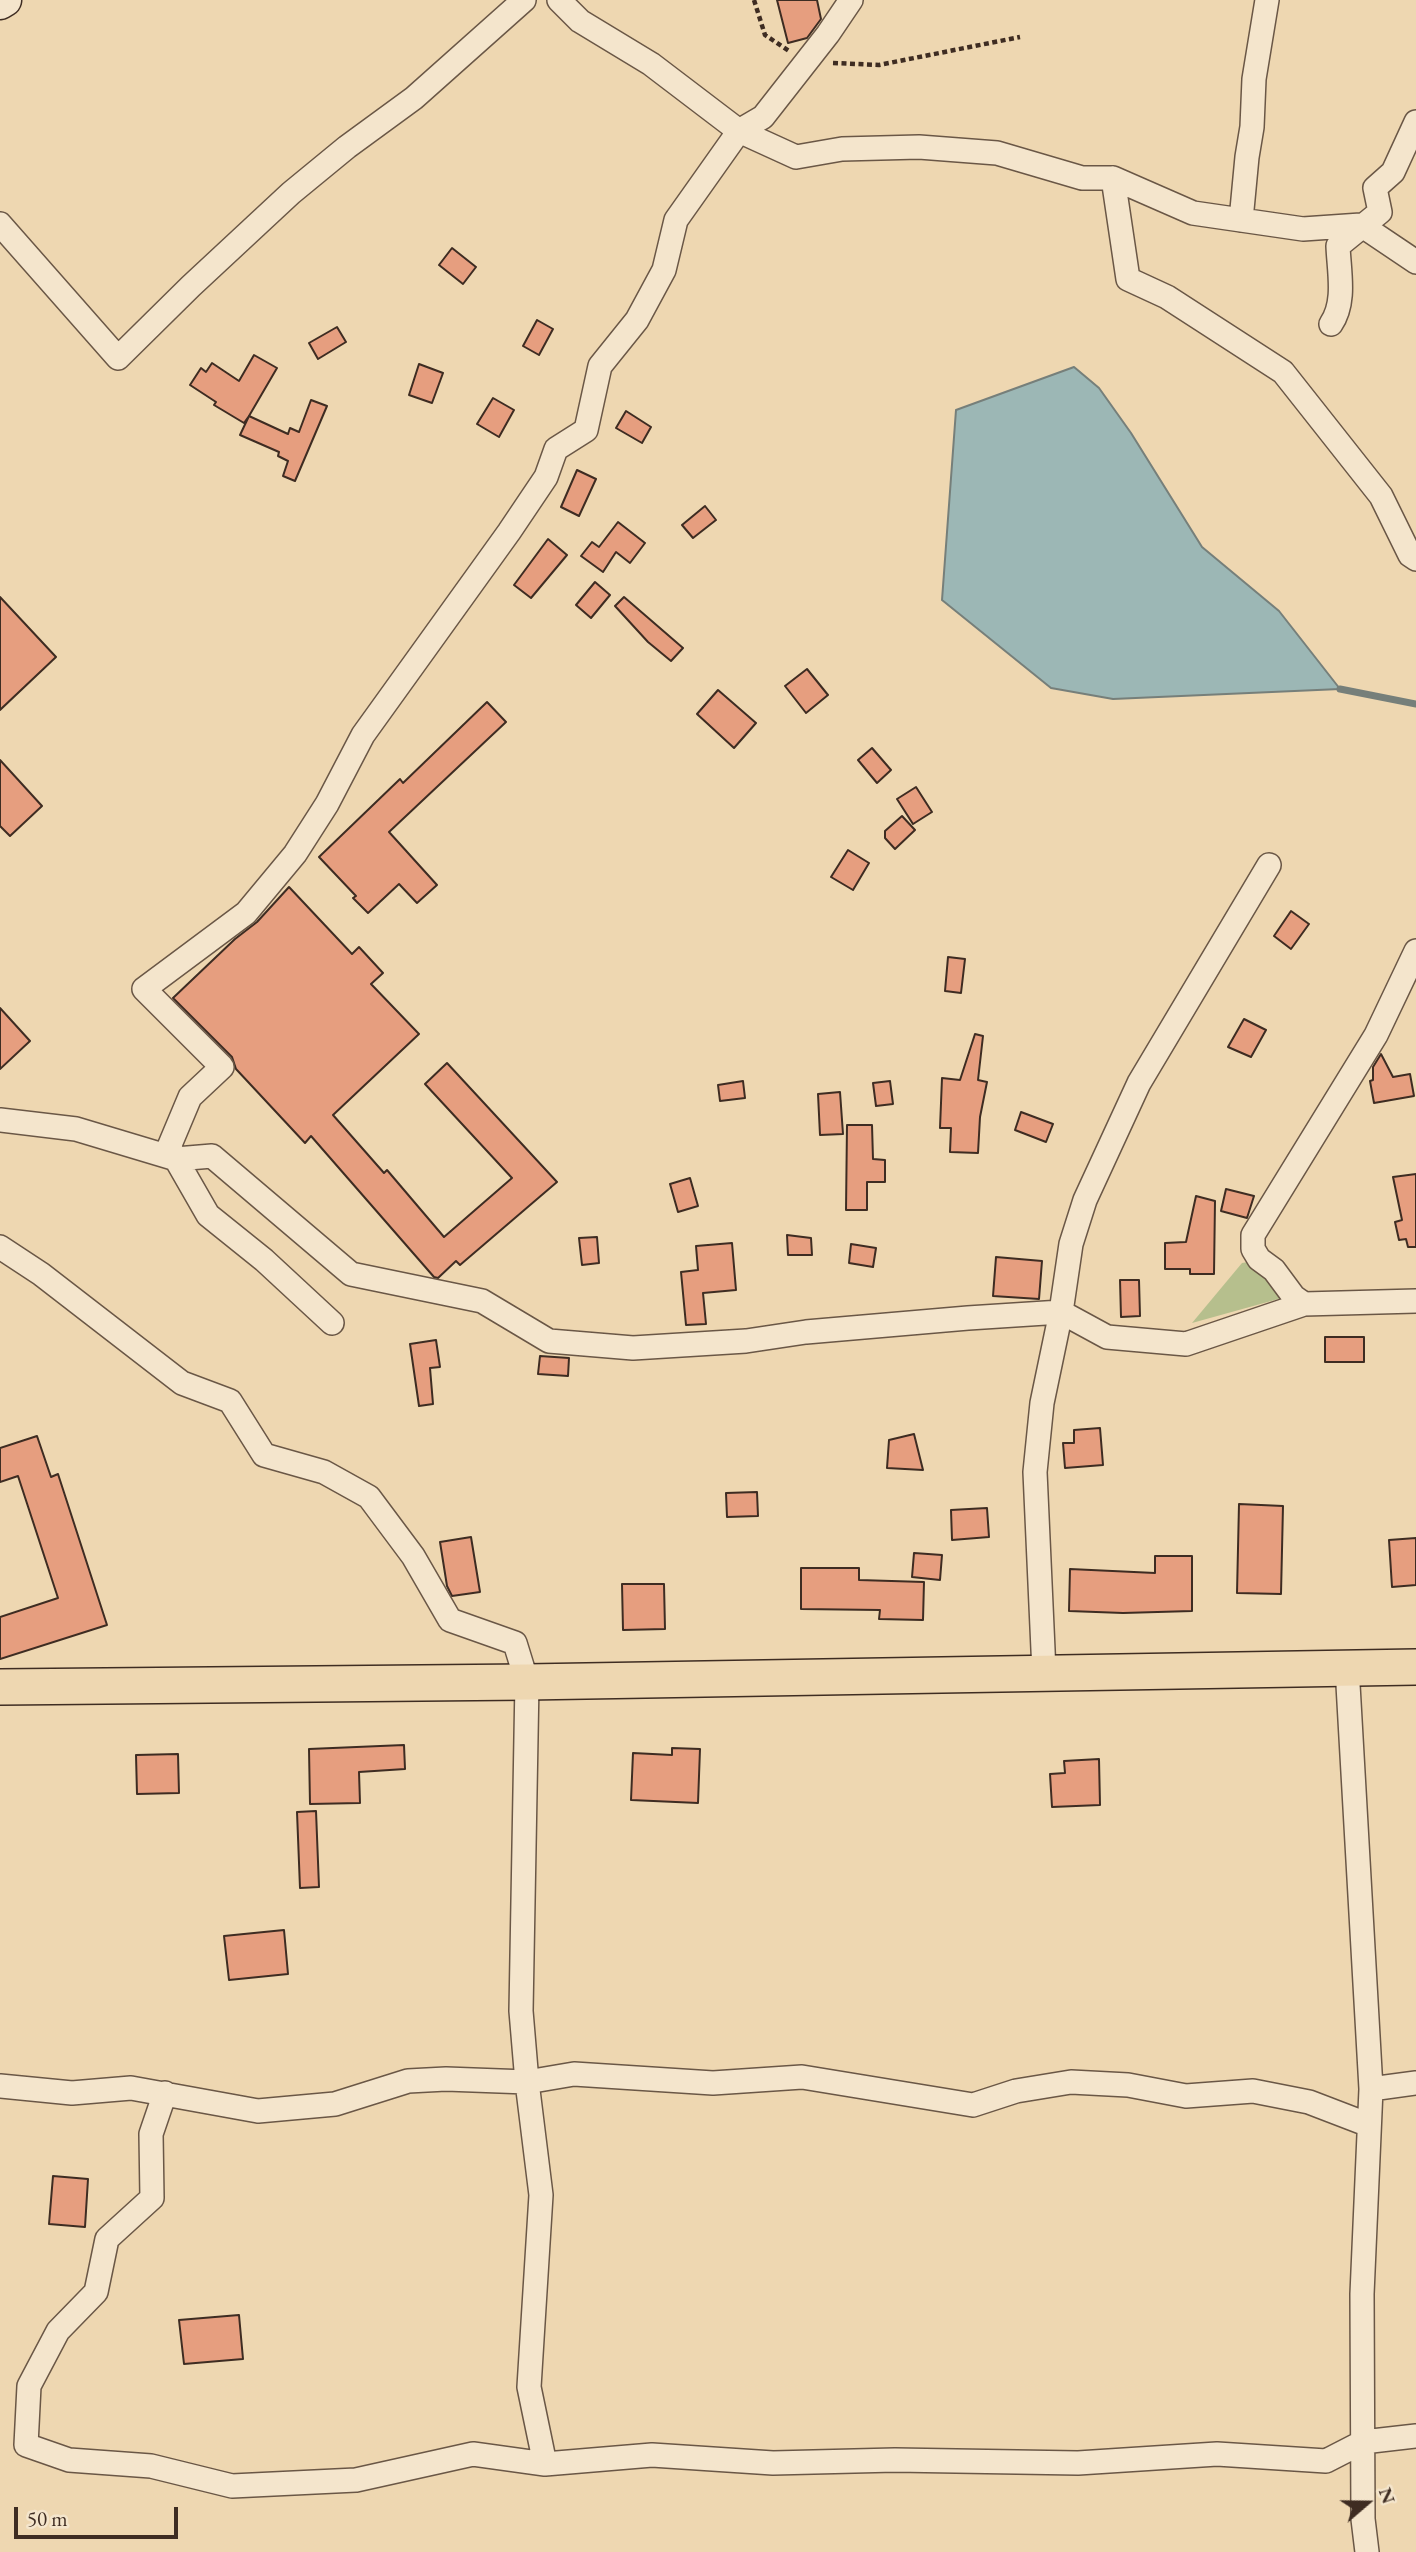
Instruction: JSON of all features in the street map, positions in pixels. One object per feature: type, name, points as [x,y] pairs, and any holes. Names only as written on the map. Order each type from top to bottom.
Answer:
[{"type":"main road","points":[[0,1687],[527,1682],[1416,1667]]},
{"type":"street","points":[[0,3],[5,0]]},
{"type":"street","points":[[0,224],[118,358],[291,193],[414,97],[524,0]]},
{"type":"street","points":[[559,0],[580,21],[651,64],[739,131],[796,157],[842,149],[919,147],[997,153],[1082,178],[1113,178],[1193,213],[1303,229],[1361,225],[1416,262]]},
{"type":"street","points":[[332,1323],[264,1260],[208,1215],[169,1147],[190,1097],[222,1067],[145,989],[246,913],[295,854],[327,804],[363,736],[546,477],[556,449],[586,430],[600,366],[637,320],[664,270],[676,220],[739,131],[763,117],[851,0]]},
{"type":"street","points":[[1241,220],[1252,127],[1254,79],[1267,0]]},
{"type":"street","points":[[1331,324],[1340,302],[1338,246],[1380,212],[1375,188],[1393,172],[1416,122]]},
{"type":"street","points":[[1113,178],[1128,279],[1167,297],[1283,372],[1381,496],[1410,555],[1416,558]]},
{"type":"street","points":[[1044,1672],[1035,1472],[1042,1403],[1061,1312],[1071,1244],[1085,1200],[1139,1083],[1269,865]]},
{"type":"street","points":[[1304,1304],[1294,1297],[1274,1270],[1259,1259],[1253,1249],[1253,1235],[1376,1035],[1416,951]]},
{"type":"street","points":[[0,1120],[76,1129],[176,1159],[212,1156],[351,1274],[482,1301],[549,1341],[633,1348],[746,1341],[806,1332],[1061,1312],[1107,1337],[1186,1344],[1304,1304],[1416,1301]]},
{"type":"street","points":[[0,1247],[41,1274],[182,1383],[230,1401],[264,1455],[324,1472],[369,1497],[413,1556],[450,1620],[515,1643],[527,1682],[521,2011],[541,2195],[529,2387],[545,2463]]},
{"type":"street","points":[[1347,1667],[1371,2089],[1362,2294],[1363,2519],[1367,2552]]},
{"type":"street","points":[[0,2086],[72,2093],[131,2088],[258,2110],[335,2105],[408,2081],[446,2079],[527,2082],[573,2074],[713,2083],[802,2077],[973,2105],[1016,2091],[1071,2081],[1128,2085],[1186,2096],[1253,2091],[1309,2102],[1369,2125]]},
{"type":"street","points":[[1371,2089],[1416,2083]]},
{"type":"street","points":[[165,2093],[151,2134],[152,2197],[107,2239],[96,2292],[58,2331],[29,2386],[26,2445],[69,2460],[151,2466],[232,2486],[356,2480],[473,2454],[545,2463],[652,2455],[773,2463],[895,2460],[1077,2463],[1217,2454],[1326,2461],[1363,2442],[1416,2435]]},
{"type":"path","points":[[754,0],[765,35],[806,62],[879,65],[1020,37]]},
{"type":"green space","points":[[1254,1261],[1282,1298],[1192,1323],[1242,1263]]},
{"type":"water","points":[[1074,367],[1099,388],[1131,433],[1202,547],[1279,611],[1340,689],[1113,699],[1051,688],[942,600],[956,410]]},
{"type":"building","points":[[777,0],[817,0],[821,19],[807,38],[788,43]]},
{"type":"building","points":[[452,248],[476,267],[463,284],[439,265]]},
{"type":"building","points":[[537,320],[553,329],[539,355],[523,346]]},
{"type":"building","points":[[337,327],[346,342],[318,359],[309,343]]},
{"type":"building","points":[[254,355],[277,368],[244,423],[214,405],[216,402],[190,385],[201,368],[206,372],[212,363],[239,381]]},
{"type":"building","points":[[419,364],[443,373],[432,403],[409,395]]},
{"type":"building","points":[[493,398],[514,410],[499,437],[477,424]]},
{"type":"building","points":[[311,400],[327,406],[295,481],[283,476],[288,461],[278,456],[279,452],[240,435],[249,416],[288,434],[290,428],[299,432]]},
{"type":"building","points":[[626,411],[651,427],[642,443],[616,428]]},
{"type":"building","points":[[577,470],[596,479],[579,516],[561,507]]},
{"type":"building","points":[[705,506],[716,520],[693,538],[682,525]]},
{"type":"building","points":[[618,522],[645,543],[630,563],[616,552],[603,572],[581,556],[592,542],[599,547]]},
{"type":"building","points":[[548,539],[567,555],[531,598],[514,585]]},
{"type":"building","points":[[595,582],[610,595],[591,618],[576,605]]},
{"type":"building","points":[[0,597],[56,657],[0,710]]},
{"type":"building","points":[[624,597],[683,648],[671,661],[648,642],[615,606]]},
{"type":"building","points":[[807,669],[828,695],[806,713],[785,686]]},
{"type":"building","points":[[718,690],[756,723],[734,748],[697,714]]},
{"type":"building","points":[[487,702],[506,722],[389,832],[437,885],[417,903],[399,884],[368,913],[353,898],[356,896],[319,857],[400,779],[403,783]]},
{"type":"building","points":[[872,748],[891,770],[877,783],[858,760]]},
{"type":"building","points":[[0,760],[42,806],[10,836],[0,826]]},
{"type":"building","points":[[916,787],[932,812],[913,824],[897,799]]},
{"type":"building","points":[[902,816],[915,830],[895,849],[885,838],[885,831]]},
{"type":"building","points":[[848,850],[869,863],[853,890],[831,877]]},
{"type":"building","points":[[289,887],[352,954],[359,947],[383,973],[371,984],[419,1034],[333,1115],[384,1173],[387,1170],[444,1237],[512,1178],[425,1084],[447,1063],[557,1182],[460,1265],[456,1261],[438,1278],[434,1277],[311,1136],[305,1143],[236,1069],[232,1057],[173,998],[235,939],[257,922]]},
{"type":"building","points":[[1291,911],[1309,924],[1291,949],[1274,936]]},
{"type":"building","points":[[948,957],[965,959],[961,993],[945,991]]},
{"type":"building","points":[[0,1008],[30,1041],[0,1069]]},
{"type":"building","points":[[1244,1019],[1266,1030],[1251,1057],[1228,1047]]},
{"type":"building","points":[[975,1034],[983,1036],[978,1080],[987,1082],[980,1117],[978,1153],[950,1152],[951,1128],[940,1128],[942,1078],[960,1080]]},
{"type":"building","points":[[1381,1054],[1393,1077],[1410,1074],[1414,1096],[1374,1103],[1370,1081],[1373,1080],[1373,1067]]},
{"type":"building","points":[[743,1081],[745,1098],[720,1101],[718,1085]]},
{"type":"building","points":[[890,1081],[893,1104],[876,1106],[873,1083]]},
{"type":"building","points":[[840,1092],[843,1134],[820,1135],[818,1094]]},
{"type":"building","points":[[1021,1112],[1053,1124],[1046,1142],[1015,1130]]},
{"type":"building","points":[[847,1125],[872,1125],[873,1159],[885,1160],[885,1182],[867,1182],[867,1210],[846,1210]]},
{"type":"building","points":[[1416,1174],[1416,1247],[1408,1247],[1406,1239],[1399,1240],[1395,1222],[1402,1220],[1393,1177]]},
{"type":"building","points":[[690,1178],[698,1206],[678,1212],[670,1184]]},
{"type":"building","points":[[1226,1189],[1254,1196],[1247,1218],[1221,1211]]},
{"type":"building","points":[[1196,1196],[1215,1201],[1214,1274],[1190,1274],[1190,1269],[1165,1269],[1165,1243],[1186,1242]]},
{"type":"building","points":[[787,1235],[811,1238],[812,1255],[788,1255]]},
{"type":"building","points":[[597,1237],[599,1263],[582,1265],[579,1238]]},
{"type":"building","points":[[732,1243],[736,1290],[703,1293],[706,1324],[686,1325],[681,1272],[698,1270],[696,1246]]},
{"type":"building","points":[[851,1244],[876,1248],[873,1267],[849,1263]]},
{"type":"building","points":[[996,1257],[1042,1261],[1039,1299],[993,1296]]},
{"type":"building","points":[[1120,1280],[1139,1280],[1140,1316],[1121,1317]]},
{"type":"building","points":[[1325,1337],[1364,1337],[1364,1362],[1325,1362]]},
{"type":"building","points":[[436,1340],[440,1367],[430,1368],[433,1404],[419,1406],[410,1344]]},
{"type":"building","points":[[540,1356],[569,1358],[568,1376],[538,1374]]},
{"type":"building","points":[[1100,1428],[1103,1465],[1065,1468],[1063,1443],[1074,1443],[1074,1430]]},
{"type":"building","points":[[914,1434],[923,1470],[887,1468],[889,1440]]},
{"type":"building","points":[[37,1436],[51,1477],[58,1474],[107,1625],[0,1659],[0,1617],[58,1598],[18,1476],[0,1482],[0,1448]]},
{"type":"building","points":[[757,1492],[758,1516],[727,1517],[726,1493]]},
{"type":"building","points":[[1239,1504],[1283,1506],[1281,1594],[1237,1593]]},
{"type":"building","points":[[987,1508],[989,1537],[952,1540],[951,1510]]},
{"type":"building","points":[[471,1537],[480,1592],[452,1596],[447,1586],[440,1542]]},
{"type":"building","points":[[1416,1538],[1416,1585],[1392,1587],[1389,1540]]},
{"type":"building","points":[[914,1553],[942,1555],[940,1580],[912,1577]]},
{"type":"building","points":[[1155,1556],[1192,1556],[1192,1611],[1069,1611],[1070,1569],[1155,1573]]},
{"type":"building","points":[[801,1568],[859,1568],[859,1580],[924,1582],[923,1620],[879,1619],[880,1610],[801,1609]]},
{"type":"building","points":[[622,1584],[664,1584],[665,1629],[623,1630]]},
{"type":"building","points":[[404,1745],[405,1769],[359,1772],[360,1803],[310,1804],[309,1749]]},
{"type":"building","points":[[672,1748],[700,1749],[698,1803],[631,1800],[633,1753],[672,1755]]},
{"type":"building","points":[[178,1754],[179,1793],[137,1794],[136,1755]]},
{"type":"building","points":[[1099,1759],[1100,1805],[1052,1807],[1050,1774],[1065,1773],[1064,1761]]},
{"type":"building","points":[[316,1811],[319,1887],[300,1888],[297,1812]]},
{"type":"building","points":[[284,1930],[288,1974],[229,1980],[224,1936]]},
{"type":"building","points":[[53,2176],[88,2179],[85,2227],[49,2224]]},
{"type":"building","points":[[239,2315],[243,2359],[184,2364],[179,2320]]},
{"type":"waterway","points":[[1340,689],[1416,704]]}]
